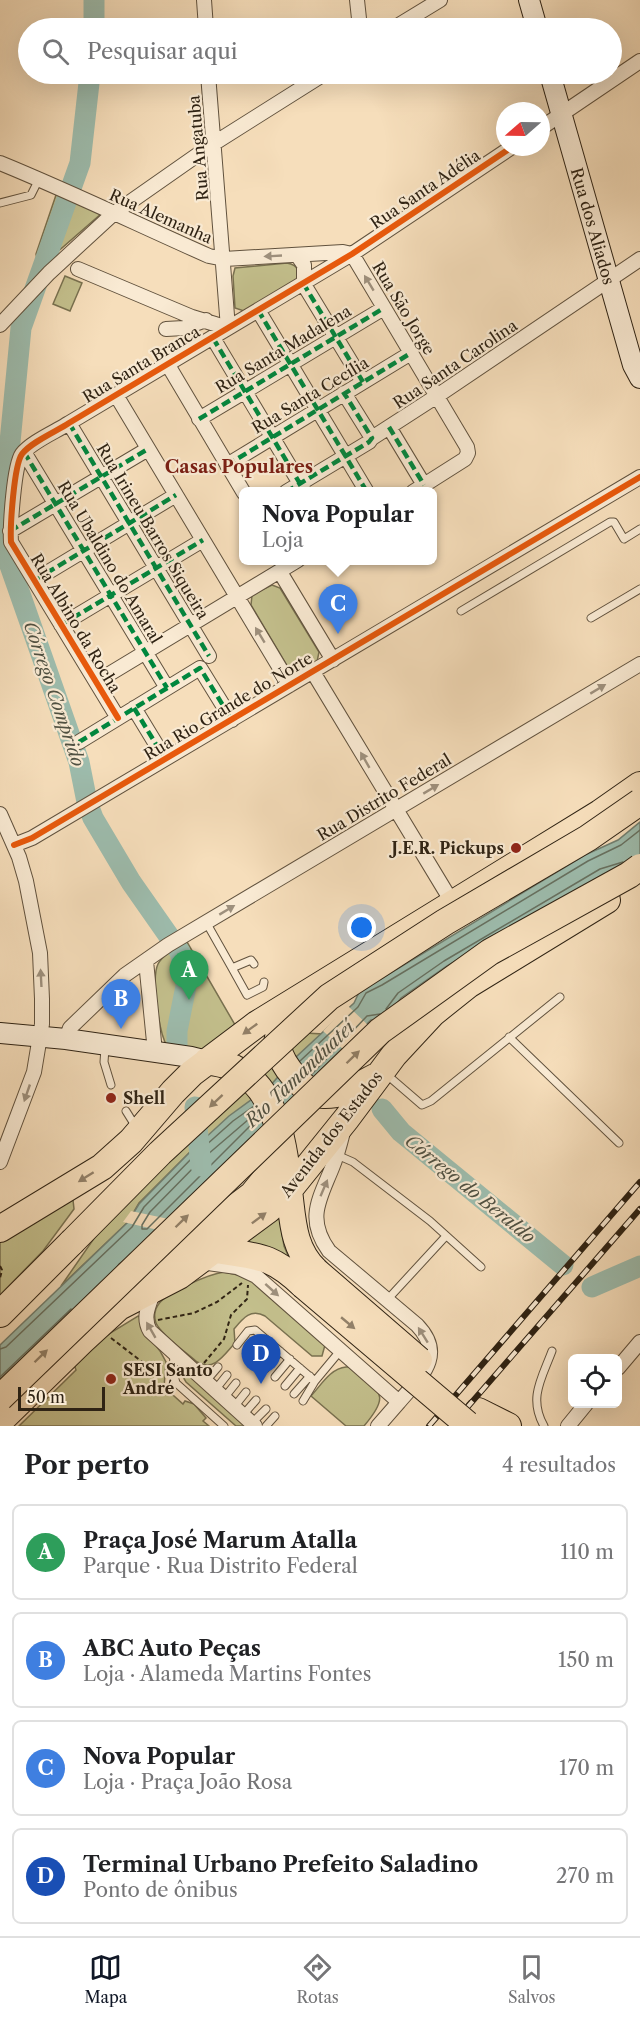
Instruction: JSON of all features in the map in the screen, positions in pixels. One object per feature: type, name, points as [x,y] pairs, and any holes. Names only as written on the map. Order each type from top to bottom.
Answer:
[{"type":"highway","points":[[0,1229],[102,1167],[132,1128],[173,1092],[229,1068],[257,1024],[600,813],[640,785]]},
{"type":"highway","points":[[0,1314],[160,1153],[329,997],[445,922],[588,838],[640,802]]},
{"type":"highway","name":"Avenida dos Estados","points":[[3,1408],[380,1031],[490,952],[640,867]]},
{"type":"highway","name":"Avenida dos Estados","points":[[3,1408],[120,1307],[155,1289],[208,1256],[268,1210],[289,1190],[347,1118],[380,1072],[426,1020],[459,992],[640,878]]},
{"type":"highway","points":[[295,1000],[277,1037],[278,1047],[281,1056],[306,1090],[312,1094],[334,1095],[380,1072]]},
{"type":"highway","points":[[229,1068],[268,1100],[274,1112],[297,1245],[310,1278]]},
{"type":"highway","points":[[120,1307],[173,1256],[252,1195],[283,1157]]},
{"type":"highway","points":[[208,1256],[255,1255],[267,1258],[282,1268],[310,1278],[476,1422],[508,1426]]},
{"type":"street","points":[[204,0],[205,18]]},
{"type":"street","points":[[357,0],[359,18]]},
{"type":"street","points":[[410,18],[440,0]]},
{"type":"street","points":[[529,0],[534,18]]},
{"type":"street","points":[[622,73],[640,61]]},
{"type":"street","name":"Rua Angatuba","points":[[209,84],[228,328]]},
{"type":"street","points":[[0,325],[48,273],[113,214],[213,144],[308,84]]},
{"type":"street","name":"Rua dos Aliados","points":[[553,84],[608,281],[633,365],[640,378]]},
{"type":"street","points":[[550,122],[606,84]]},
{"type":"street","name":"Rua Santa Adélia","points":[[352,254],[499,156]]},
{"type":"street","name":"Rua Alemanha","points":[[0,163],[78,195],[113,214],[209,256],[224,259],[343,252],[352,254]]},
{"type":"street","name":"Rua Santa Branca","points":[[24,452],[352,254]]},
{"type":"street","name":"Rua São Jorge","points":[[352,254],[438,396],[464,441],[468,453],[465,459],[420,487]]},
{"type":"street","points":[[297,255],[304,265],[304,283],[363,382]]},
{"type":"street","name":"Rua Santa Carolina","points":[[303,487],[345,456],[640,259]]},
{"type":"street","points":[[78,269],[204,321],[228,328]]},
{"type":"street","name":"Rua Santa Madalena","points":[[199,418],[384,308]]},
{"type":"street","points":[[166,329],[184,328],[227,310]]},
{"type":"street","points":[[258,310],[364,487]]},
{"type":"street","points":[[213,338],[303,487]]},
{"type":"street","name":"Rua Santa Cecília","points":[[227,465],[411,353]]},
{"type":"street","points":[[168,365],[240,487]]},
{"type":"street","points":[[344,393],[372,438]]},
{"type":"street","points":[[116,395],[290,685]]},
{"type":"street","name":"Rua Irineu Barros Siqueira","points":[[69,423],[209,656]]},
{"type":"street","points":[[389,427],[418,487]]},
{"type":"street","points":[[6,542],[55,504],[148,449]]},
{"type":"street","points":[[6,542],[18,466],[24,452]]},
{"type":"street","name":"Rua Ubaldino do Amaral","points":[[24,452],[167,688]]},
{"type":"street","name":"Rua Rio Grande do Norte","points":[[14,845],[32,838],[640,477]]},
{"type":"street","points":[[35,580],[176,495]]},
{"type":"street","points":[[61,625],[203,540]]},
{"type":"street","name":"Rua Albino da Rocha","points":[[6,542],[35,580],[118,718]]},
{"type":"street","points":[[96,682],[287,565],[333,660]]},
{"type":"street","name":"Rua Distrito Federal","points":[[66,1039],[70,1028],[124,975],[172,942],[640,664]]},
{"type":"street","points":[[79,742],[200,668],[232,720]]},
{"type":"street","points":[[313,672],[452,902]]},
{"type":"street","points":[[134,708],[165,759]]},
{"type":"street","points":[[0,1162],[34,1072],[42,1007],[40,953],[26,881],[1,814]]},
{"type":"street","points":[[146,961],[155,1052]]},
{"type":"street","points":[[0,1033],[66,1039],[155,1052],[229,1068]]},
{"type":"street","points":[[347,1118],[337,1155],[317,1203],[316,1224],[319,1235],[329,1251],[423,1332],[429,1343],[430,1352],[430,1361],[426,1370],[378,1426]]},
{"type":"street","points":[[208,1256],[256,1276],[399,1402]]},
{"type":"street","points":[[155,1289],[147,1309],[146,1321],[150,1331],[232,1404]]},
{"type":"street","points":[[622,1363],[640,1342]]},
{"type":"street","points":[[568,1426],[583,1408]]},
{"type":"lane","points":[[0,202],[31,195],[39,179]]},
{"type":"lane","points":[[461,611],[610,522],[614,522],[624,538],[640,529]]},
{"type":"lane","points":[[591,618],[640,589]]},
{"type":"lane","points":[[206,922],[247,995],[263,987],[264,982]]},
{"type":"lane","points":[[232,968],[251,960],[254,964]]},
{"type":"lane","points":[[380,1072],[422,1105],[431,1101],[560,997]]},
{"type":"lane","points":[[509,1037],[620,1143]]},
{"type":"lane","points":[[106,1045],[104,1062],[111,1085]]},
{"type":"lane","points":[[337,1155],[353,1162],[430,1221],[481,1267]]},
{"type":"lane","points":[[387,1300],[446,1236]]},
{"type":"lane","points":[[237,1345],[244,1335],[253,1329],[312,1379]]},
{"type":"lane","points":[[246,1353],[261,1335]]},
{"type":"lane","points":[[255,1360],[270,1342]]},
{"type":"lane","points":[[265,1369],[280,1351]]},
{"type":"lane","points":[[294,1394],[340,1351]]},
{"type":"lane","points":[[544,1426],[536,1406],[536,1394],[552,1351]]},
{"type":"lane","points":[[174,1354],[173,1372],[176,1383],[224,1426]]},
{"type":"lane","points":[[275,1377],[290,1359]]},
{"type":"lane","points":[[218,1367],[232,1404]]},
{"type":"lane","points":[[285,1386],[300,1368]]},
{"type":"lane","points":[[227,1375],[232,1404]]},
{"type":"lane","points":[[303,1401],[312,1379]]},
{"type":"lane","points":[[232,1404],[236,1383]]},
{"type":"lane","points":[[232,1404],[246,1392]]},
{"type":"lane","points":[[232,1404],[256,1400]]},
{"type":"lane","points":[[232,1404],[266,1408]]},
{"type":"lane","points":[[232,1404],[275,1416]]},
{"type":"path","points":[[0,1266],[2,1270],[0,1278]]},
{"type":"path","points":[[146,1321],[181,1317],[194,1313],[217,1302],[247,1281],[249,1295],[231,1315],[224,1339],[232,1404]]},
{"type":"path","points":[[118,1333],[111,1338],[150,1368],[160,1362],[173,1372]]},
{"type":"shaded area","points":[[57,192],[102,213],[39,268],[36,254]]},
{"type":"shaded area","points":[[287,263],[294,265],[298,270],[296,283],[244,311],[235,308],[233,276],[235,268]]},
{"type":"shaded area","points":[[65,276],[82,283],[70,311],[53,304]]},
{"type":"shaded area","points":[[272,585],[280,588],[319,652],[317,662],[299,673],[289,669],[251,605],[252,595]]},
{"type":"shaded area","points":[[187,942],[238,1030],[205,1052],[167,1046],[159,1018],[155,981],[158,964],[167,954]]},
{"type":"shaded area","points":[[305,1033],[322,1034],[295,1058],[270,1086],[191,1151],[139,1203],[128,1222],[61,1286],[154,1152]]},
{"type":"shaded area","points":[[70,1199],[73,1200],[74,1209],[43,1251],[0,1295],[0,1236]]},
{"type":"shaded area","points":[[279,1215],[284,1246],[293,1267],[243,1243]]},
{"type":"shaded area","points":[[224,1272],[247,1277],[325,1345],[322,1356],[312,1356],[265,1316],[256,1313],[248,1315],[237,1325],[234,1329],[235,1343],[214,1364],[203,1365],[197,1362],[175,1344],[156,1323],[155,1314],[158,1305],[169,1295],[188,1285]]},
{"type":"shaded area","name":"SESI Santo André","points":[[138,1316],[146,1333],[166,1362],[164,1387],[183,1404],[185,1401],[194,1404],[206,1418],[203,1421],[209,1426],[19,1426],[76,1370],[74,1364],[107,1335]]},
{"type":"shaded area","points":[[350,1367],[374,1388],[380,1399],[373,1415],[364,1426],[346,1426],[311,1396],[331,1374]]},
{"type":"shaded area","points":[[185,1370],[250,1426],[236,1426],[186,1382],[183,1377]]},
{"type":"water","name":"Rio Tamanduateí","points":[[640,822],[640,858],[619,870],[604,874],[447,966],[401,998],[386,1019],[371,1020],[141,1248],[119,1264],[96,1300],[0,1386],[0,1345],[128,1222],[139,1204],[191,1151],[229,1116],[270,1086],[295,1058],[354,1003],[361,988],[379,980],[585,855],[618,840]]},
{"type":"pier","points":[[348,1006],[369,1026],[344,1050],[323,1031]]},
{"type":"pier","points":[[131,1211],[178,1221],[167,1232],[123,1222]]},
{"type":"waterway","name":"Córrego Comprido","points":[[94,0],[94,18]]},
{"type":"waterway","name":"Córrego Comprido","points":[[89,84],[80,163],[21,328],[2,525],[7,557],[79,762],[87,802],[93,818],[131,882],[180,952],[186,986],[177,1031],[177,1050]]},
{"type":"waterway","name":"Córrego Comprido","points":[[195,1107],[201,1166]]},
{"type":"waterway","name":"Córrego do Beraldo","points":[[382,1109],[401,1132],[563,1265]]},
{"type":"waterway","name":"Córrego do Beraldo","points":[[592,1287],[640,1266]]},
{"type":"railway","points":[[429,1426],[640,1182]]},
{"type":"railway","points":[[451,1426],[640,1209]]},
{"type":"marked path","points":[[303,283],[363,382]]},
{"type":"marked path","points":[[199,419],[384,308]]},
{"type":"marked path","points":[[258,310],[364,487]]},
{"type":"marked path","points":[[213,338],[302,487]]},
{"type":"marked path","points":[[227,465],[411,353]]},
{"type":"marked path","points":[[294,487],[372,438],[344,393]]},
{"type":"marked path","points":[[69,423],[209,656]]},
{"type":"marked path","points":[[389,427],[424,485]]},
{"type":"marked path","points":[[10,531],[148,449]]},
{"type":"marked path","points":[[24,452],[167,688]]},
{"type":"marked path","points":[[35,580],[176,495]]},
{"type":"marked path","points":[[61,625],[203,540]]},
{"type":"marked path","points":[[79,742],[200,668],[232,720]]},
{"type":"marked path","points":[[134,708],[165,759]]},
{"type":"cycle path","points":[[118,718],[11,542],[15,482],[22,454],[38,441],[352,254],[499,156]]},
{"type":"cycle path","points":[[14,845],[32,838],[640,477]]},
{"type":"place","name":"Nova Popular","points":[[338,634]]},
{"type":"place","name":"J.E.R. Pickups","points":[[516,848]]},
{"type":"place","name":"Praça José Marum Atalla","points":[[189,1000]]},
{"type":"place","name":"ABC Auto Peças","points":[[121,1029]]},
{"type":"place","name":"Shell","points":[[111,1098]]},
{"type":"place","name":"SESI Santo André","points":[[111,1379]]},
{"type":"place","name":"Terminal Urbano Prefeito Saladino","points":[[261,1384]]},
{"type":"district","name":"Casas Populares","points":[[239,467]]}]
